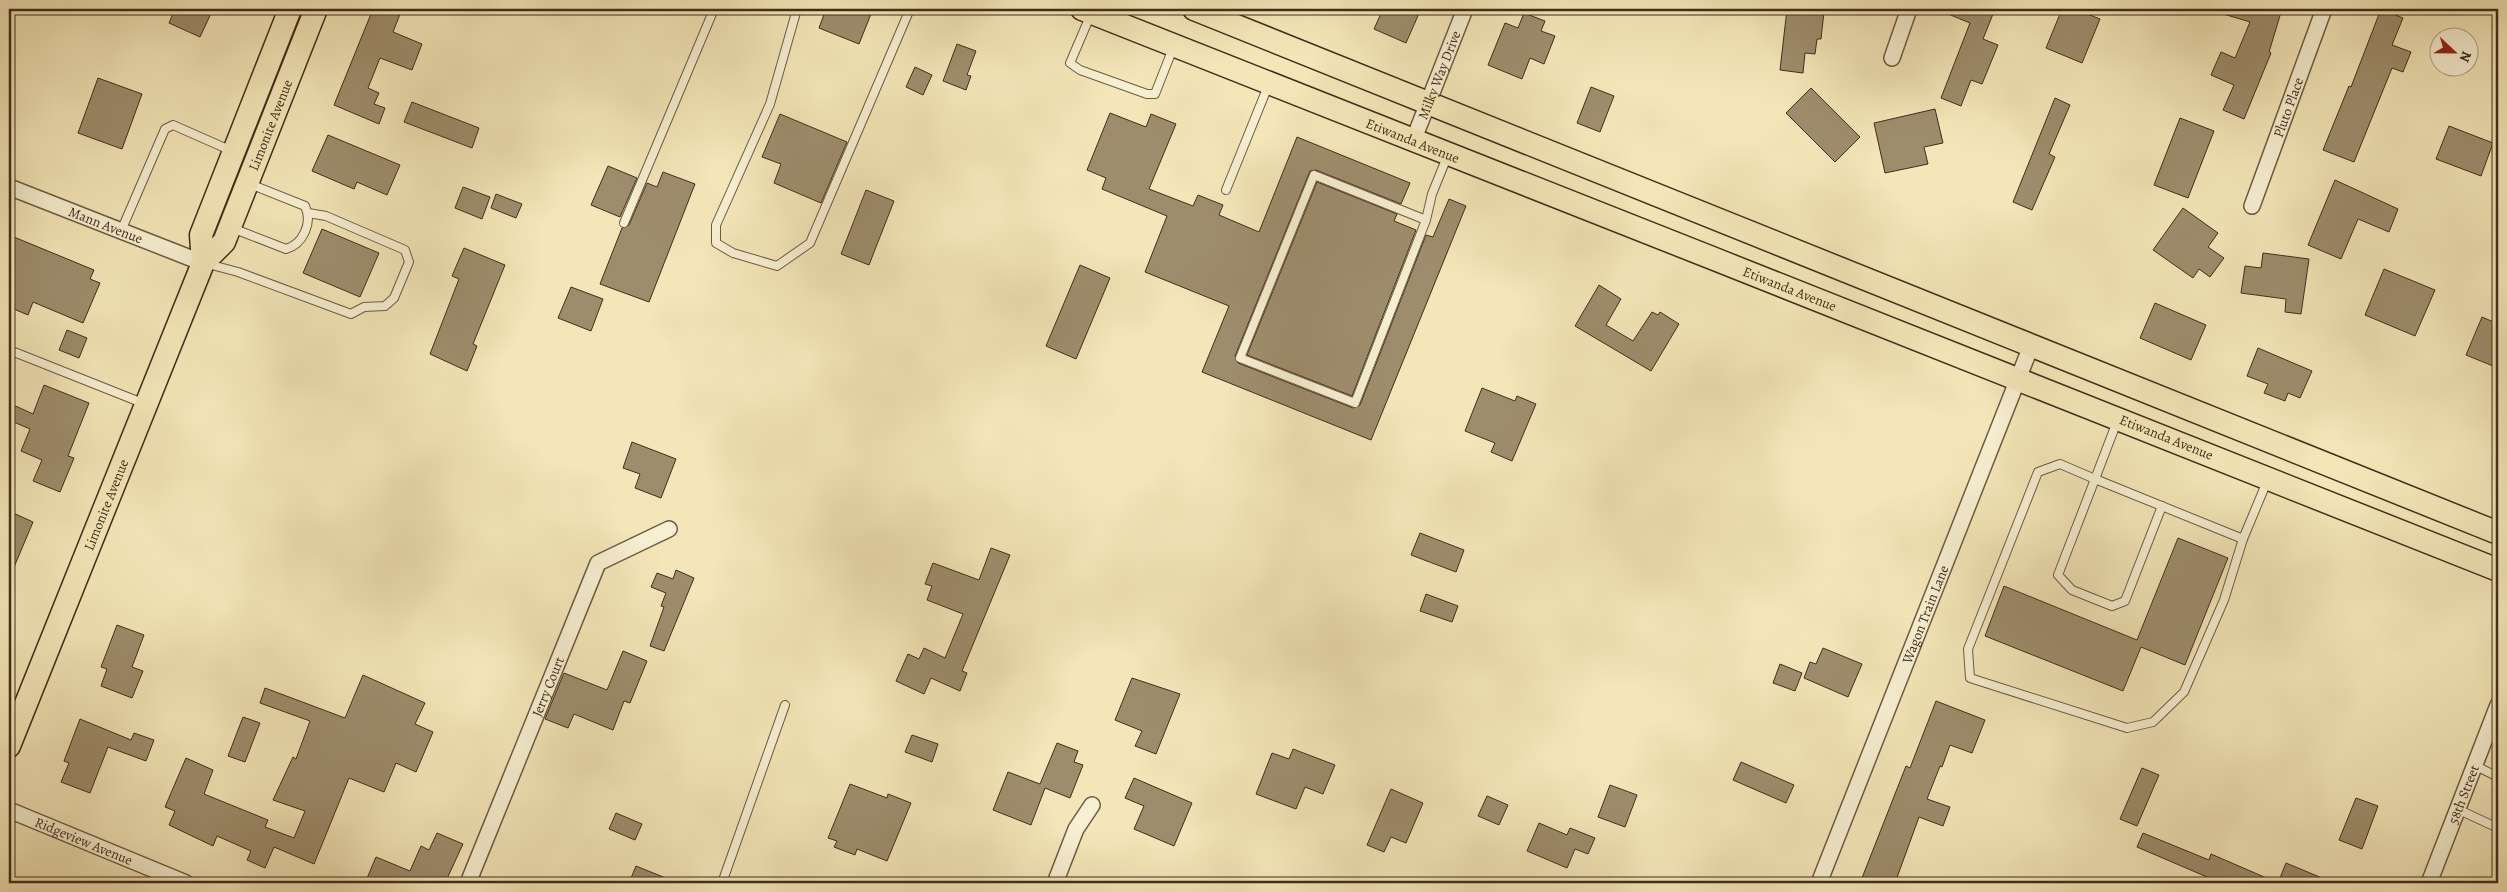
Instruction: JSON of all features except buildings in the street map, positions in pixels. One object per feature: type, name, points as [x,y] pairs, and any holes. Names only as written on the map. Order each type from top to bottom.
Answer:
[{"type":"main road","name":"Limonite Avenue","points":[[203,263],[201,235],[290,9]]},
{"type":"main road","name":"Limonite Avenue","points":[[9,746],[203,263],[224,242],[316,9]]},
{"type":"main road","points":[[1194,9],[2498,533]]},
{"type":"main road","name":"Etiwanda Avenue","points":[[1087,11],[2268,477],[2498,570]]},
{"type":"street","name":"Milky Way Drive","points":[[1413,141],[1465,9]]},
{"type":"street","points":[[1892,58],[1909,9]]},
{"type":"street","name":"Pluto Place","points":[[2252,206],[2324,9]]},
{"type":"street","name":"Mann Avenue","points":[[9,188],[203,263]]},
{"type":"street","name":"Wagon Train Lane","points":[[1819,883],[2031,346]]},
{"type":"street","name":"Jerry Court","points":[[468,883],[598,563],[669,529]]},
{"type":"street","name":"58th Street","points":[[2429,883],[2498,705]]},
{"type":"street","points":[[1055,883],[1076,829],[1092,805]]},
{"type":"street","name":"Ridgeview Avenue","points":[[9,810],[186,883]]},
{"type":"lane","points":[[624,223],[714,9]]},
{"type":"lane","points":[[797,9],[770,104],[716,225],[716,243],[733,253],[777,266],[810,243],[910,9]]},
{"type":"lane","points":[[1087,11],[1070,64],[1080,70],[1147,94],[1155,94],[1174,46]]},
{"type":"lane","points":[[1226,190],[1268,84]]},
{"type":"lane","points":[[121,231],[165,129],[173,125],[234,152]]},
{"type":"lane","points":[[1426,220],[1314,175],[1240,358],[1355,403],[1426,220],[1432,194],[1448,154]]},
{"type":"lane","points":[[230,227],[286,249],[295,246],[304,234],[308,213],[304,206],[247,182]]},
{"type":"lane","points":[[203,263],[238,272],[351,314],[364,307],[385,306],[394,298],[409,262],[405,250],[326,216],[308,213]]},
{"type":"lane","points":[[9,350],[146,405]]},
{"type":"lane","points":[[2118,419],[2058,576],[2072,590],[2112,606],[2124,601],[2162,506]]},
{"type":"lane","points":[[2243,539],[2060,464],[2038,472],[1968,649],[1970,678],[2128,728],[2153,722],[2184,692],[2224,600],[2243,539],[2268,477]]},
{"type":"lane","points":[[722,883],[785,705]]},
{"type":"lane","points":[[2474,765],[2498,776]]},
{"type":"lane","points":[[2458,809],[2498,828]]}]
